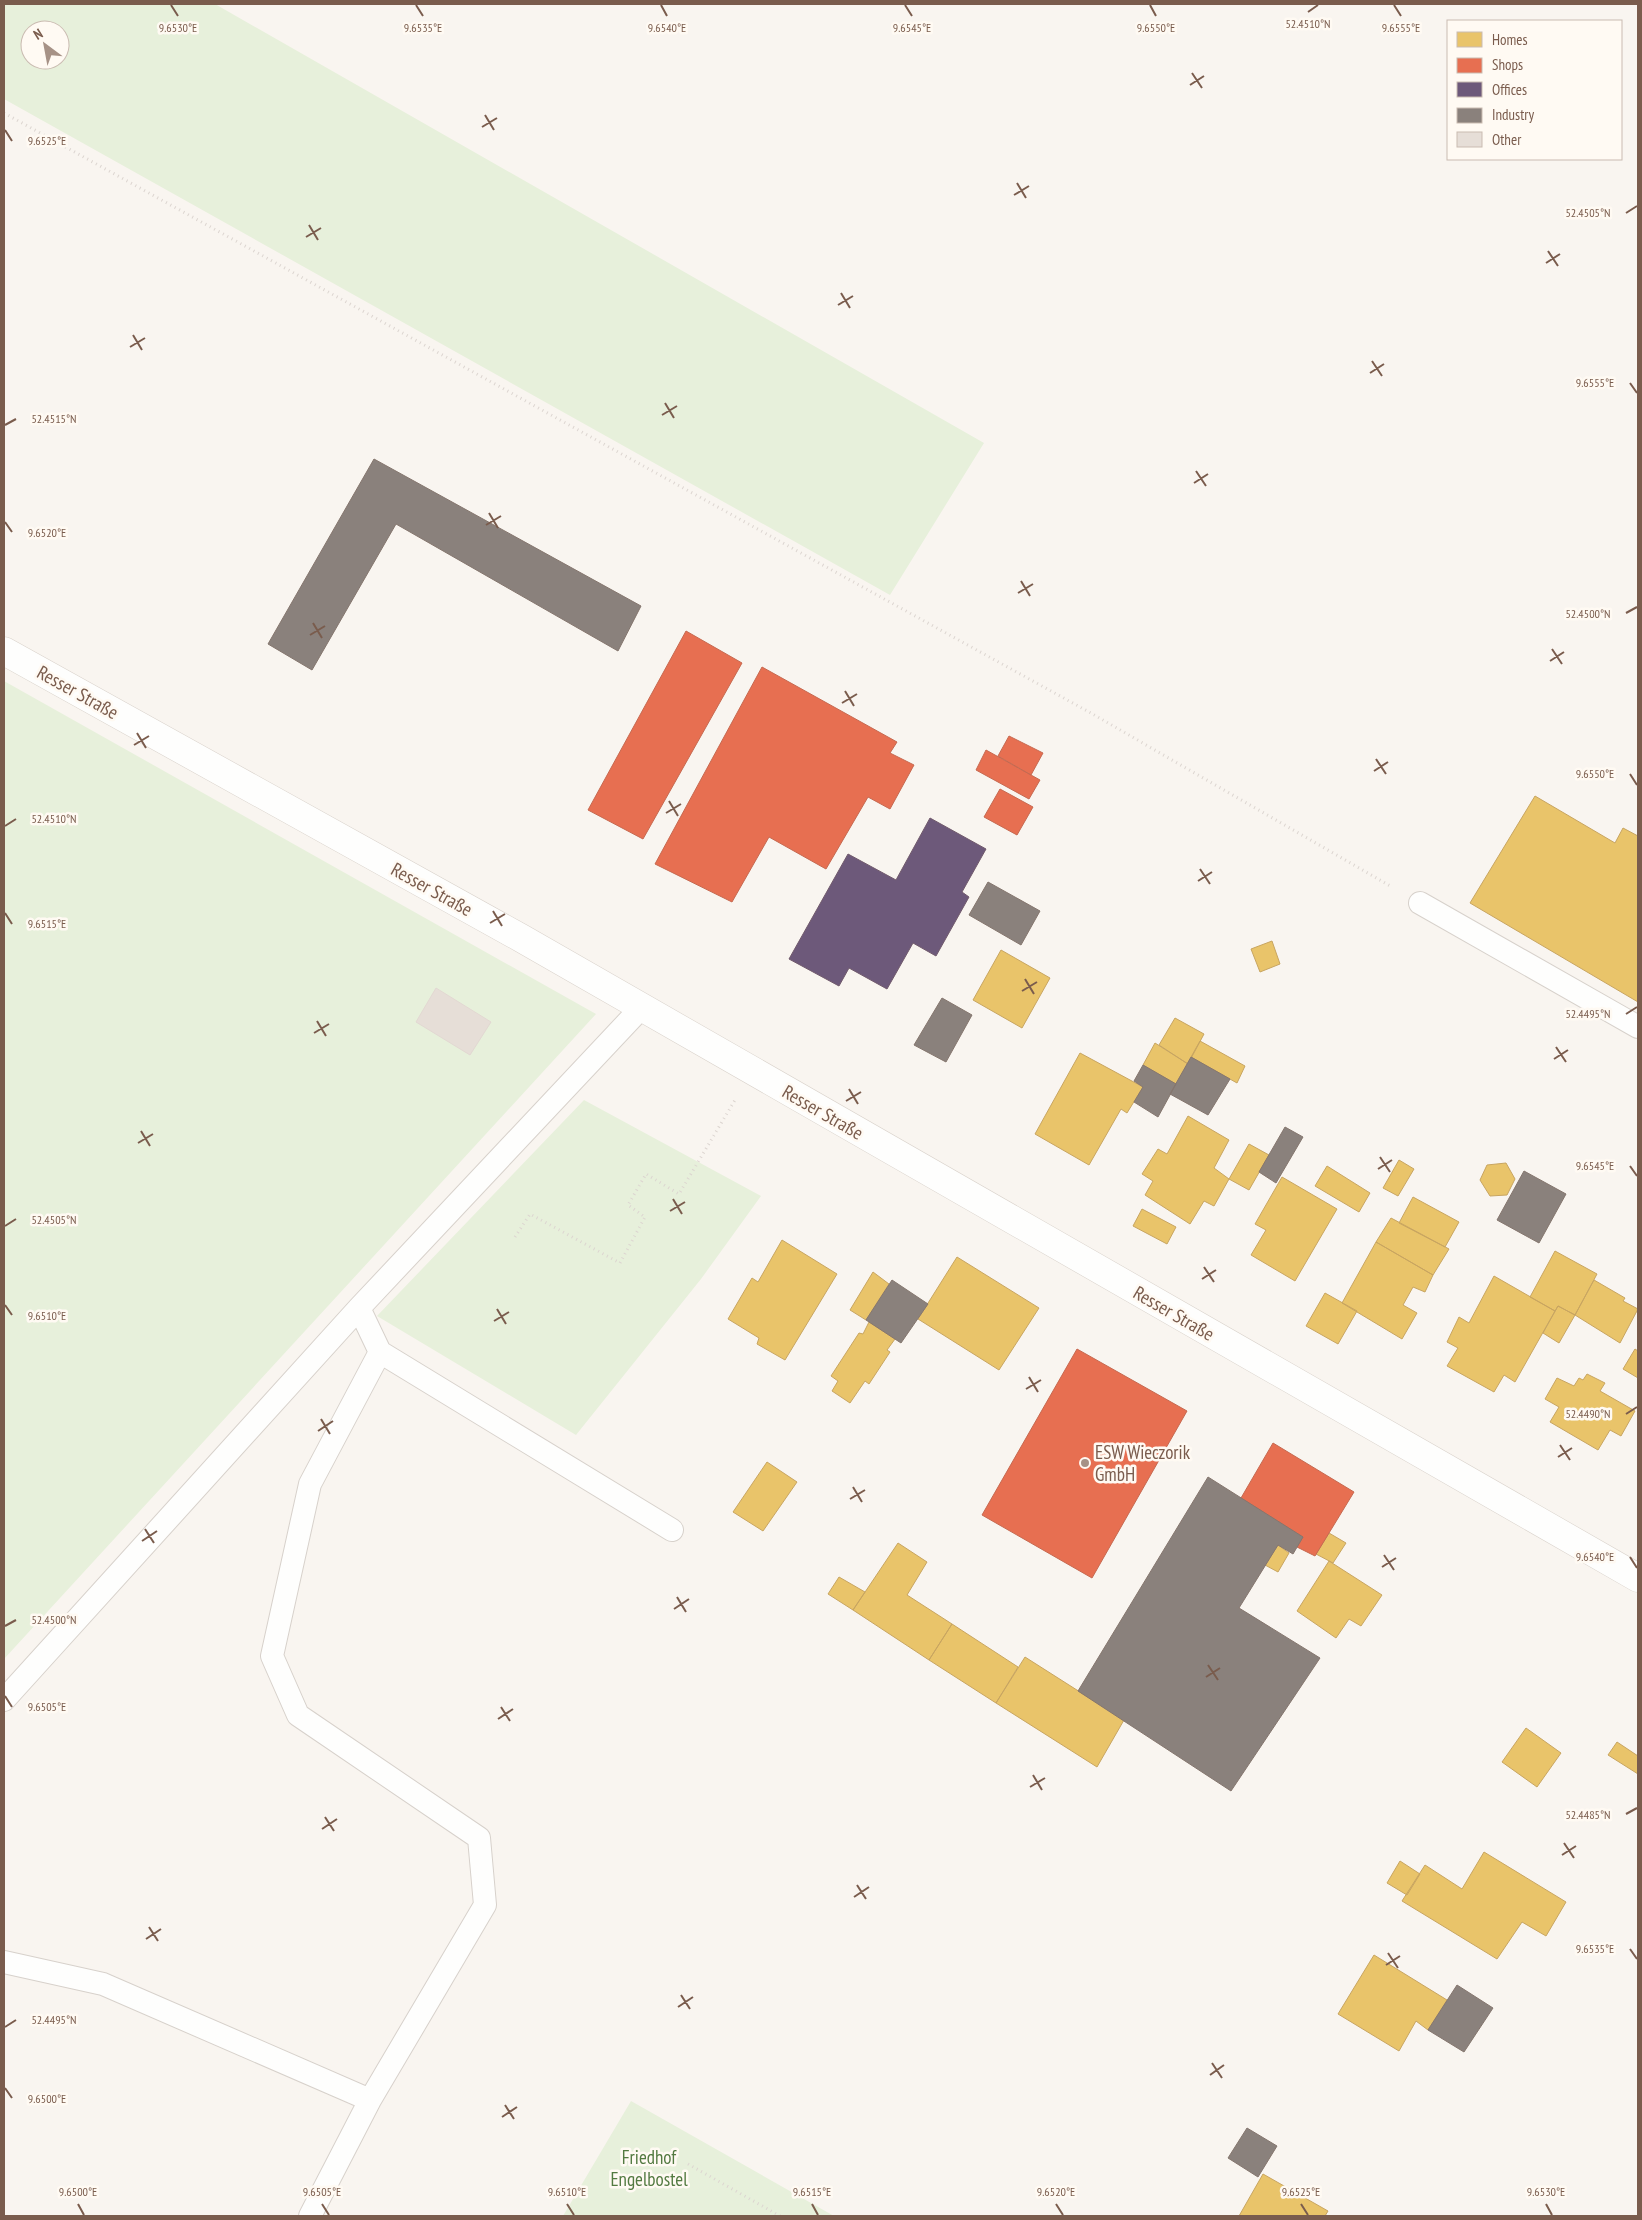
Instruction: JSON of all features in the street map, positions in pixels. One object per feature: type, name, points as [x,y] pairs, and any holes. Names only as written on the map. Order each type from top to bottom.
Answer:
[{"type":"main road","name":"Resser Straße","points":[[4,651],[512,933],[1638,1578]]},
{"type":"lane","points":[[1420,903],[1638,1027]]},
{"type":"lane","points":[[4,1700],[359,1308],[641,1008]]},
{"type":"lane","points":[[359,1308],[380,1352],[672,1530]]},
{"type":"lane","points":[[310,2216],[370,2100],[485,1905],[479,1838],[298,1715],[272,1656],[310,1484],[380,1352]]},
{"type":"lane","points":[[4,1962],[103,1984],[370,2100]]},
{"type":"path","points":[[4,113],[1089,712],[1420,903]]},
{"type":"path","points":[[515,1237],[530,1214],[620,1263],[645,1217],[628,1205],[646,1174],[679,1194],[751,1071]]},
{"type":"path","points":[[688,2164],[780,2216]]},
{"type":"green space","points":[[4,4],[215,4],[984,443],[890,595],[4,99]]},
{"type":"green space","points":[[4,681],[596,1014],[4,1659]]},
{"type":"green space","points":[[584,1100],[761,1196],[701,1279],[576,1435],[377,1316]]},
{"type":"green space","name":"Friedhof Engelbostel","points":[[631,2101],[834,2216],[563,2216]]},
{"type":"building: Homes","points":[[1535,796],[1615,843],[1623,828],[1638,836],[1638,1002],[1470,903]]},
{"type":"building: Homes","points":[[1272,941],[1280,964],[1260,972],[1251,949]]},
{"type":"building: Homes","points":[[1001,950],[1050,978],[1022,1028],[973,1000]]},
{"type":"building: Homes","points":[[1175,1018],[1204,1034],[1188,1064],[1159,1045]]},
{"type":"building: Homes","points":[[1200,1041],[1245,1066],[1237,1083],[1191,1057]]},
{"type":"building: Homes","points":[[1155,1043],[1188,1064],[1176,1084],[1143,1065]]},
{"type":"building: Homes","points":[[1080,1053],[1143,1087],[1127,1113],[1121,1109],[1089,1165],[1035,1134]]},
{"type":"building: Homes","points":[[1188,1116],[1229,1140],[1214,1168],[1229,1179],[1214,1206],[1204,1201],[1190,1224],[1145,1195],[1153,1181],[1142,1174],[1158,1149],[1167,1154]]},
{"type":"building: Homes","points":[[1249,1144],[1269,1155],[1249,1190],[1229,1179]]},
{"type":"building: Homes","points":[[1399,1160],[1414,1169],[1398,1196],[1383,1188]]},
{"type":"building: Homes","points":[[1506,1163],[1515,1179],[1507,1195],[1490,1196],[1480,1180],[1487,1165]]},
{"type":"building: Homes","points":[[1327,1166],[1370,1193],[1359,1212],[1315,1186]]},
{"type":"building: Homes","points":[[1282,1177],[1337,1209],[1295,1281],[1251,1255],[1266,1230],[1255,1224]]},
{"type":"building: Homes","points":[[1413,1197],[1459,1222],[1445,1247],[1399,1223]]},
{"type":"building: Homes","points":[[1142,1209],[1176,1227],[1167,1244],[1133,1226]]},
{"type":"building: Homes","points":[[1391,1218],[1449,1249],[1433,1275],[1376,1242]]},
{"type":"building: Homes","points":[[782,1240],[837,1274],[785,1360],[757,1344],[759,1338],[728,1319],[752,1278],[758,1282]]},
{"type":"building: Homes","points":[[1376,1242],[1433,1275],[1425,1292],[1413,1287],[1403,1305],[1417,1313],[1402,1339],[1342,1303]]},
{"type":"building: Homes","points":[[1555,1251],[1597,1274],[1575,1315],[1558,1306],[1555,1311],[1530,1297]]},
{"type":"building: Homes","points":[[957,1257],[1039,1308],[999,1370],[918,1319]]},
{"type":"building: Homes","points":[[873,1272],[889,1284],[866,1320],[850,1310]]},
{"type":"building: Homes","points":[[1494,1276],[1555,1311],[1515,1382],[1504,1375],[1494,1392],[1447,1366],[1458,1348],[1447,1342],[1459,1317],[1469,1323]]},
{"type":"building: Homes","points":[[1594,1280],[1625,1298],[1623,1301],[1638,1309],[1620,1343],[1575,1315]]},
{"type":"building: Homes","points":[[1325,1293],[1357,1311],[1338,1344],[1306,1326]]},
{"type":"building: Homes","points":[[1558,1306],[1575,1315],[1559,1343],[1543,1333]]},
{"type":"building: Homes","points":[[869,1322],[895,1339],[887,1350],[890,1352],[869,1384],[865,1381],[850,1403],[832,1391],[838,1381],[831,1376],[859,1333],[863,1334]]},
{"type":"building: Homes","points":[[1635,1349],[1638,1351],[1638,1378],[1623,1369]]},
{"type":"building: Homes","points":[[1587,1374],[1605,1383],[1600,1391],[1635,1411],[1621,1436],[1610,1430],[1598,1450],[1550,1422],[1559,1407],[1545,1399],[1557,1378],[1574,1386],[1579,1378],[1583,1380]]},
{"type":"building: Homes","points":[[767,1462],[797,1482],[763,1531],[733,1512]]},
{"type":"building: Homes","points":[[1329,1533],[1346,1543],[1333,1563],[1316,1554]]},
{"type":"building: Homes","points":[[898,1543],[927,1562],[907,1595],[952,1624],[929,1660],[853,1610]]},
{"type":"building: Homes","points":[[1278,1545],[1289,1553],[1278,1572],[1265,1565]]},
{"type":"building: Homes","points":[[1329,1561],[1382,1595],[1361,1626],[1349,1619],[1336,1638],[1297,1611]]},
{"type":"building: Homes","points":[[839,1577],[865,1592],[853,1610],[828,1594]]},
{"type":"building: Homes","points":[[952,1624],[1018,1667],[996,1703],[929,1660]]},
{"type":"building: Homes","points":[[1025,1657],[1124,1720],[1097,1767],[996,1703]]},
{"type":"building: Homes","points":[[1526,1728],[1561,1753],[1537,1787],[1502,1762]]},
{"type":"building: Homes","points":[[1617,1742],[1638,1756],[1638,1774],[1608,1755]]},
{"type":"building: Homes","points":[[1484,1852],[1566,1902],[1546,1936],[1522,1922],[1497,1959],[1402,1901],[1425,1865],[1462,1889]]},
{"type":"building: Homes","points":[[1400,1861],[1420,1874],[1407,1895],[1387,1883]]},
{"type":"building: Homes","points":[[1374,1955],[1447,2000],[1428,2030],[1416,2021],[1399,2051],[1338,2014]]},
{"type":"building: Homes","points":[[1263,2174],[1328,2211],[1325,2216],[1239,2216]]},
{"type":"building: Shops","points":[[686,631],[742,663],[643,839],[588,810]]},
{"type":"building: Shops","points":[[762,667],[897,742],[890,753],[914,765],[890,809],[868,797],[826,869],[769,837],[732,902],[655,864]]},
{"type":"building: Shops","points":[[1009,736],[1043,753],[1031,775],[998,756]]},
{"type":"building: Shops","points":[[986,750],[1040,780],[1029,799],[976,770]]},
{"type":"building: Shops","points":[[1000,789],[1033,807],[1017,835],[984,817]]},
{"type":"building: Shops","name":"ESW Wieczorik GmbH","points":[[1077,1349],[1187,1411],[1092,1578],[982,1515]]},
{"type":"building: Shops","points":[[1273,1443],[1354,1492],[1315,1556],[1297,1547],[1303,1537],[1241,1498]]},
{"type":"building: Offices","points":[[930,818],[986,849],[962,892],[969,897],[936,956],[913,943],[887,989],[849,968],[839,986],[789,959],[848,854],[896,880]]},
{"type":"building: Industry","points":[[374,459],[641,606],[618,651],[396,524],[312,670],[268,644]]},
{"type":"building: Industry","points":[[988,882],[1040,911],[1021,945],[969,915]]},
{"type":"building: Industry","points":[[942,998],[972,1015],[946,1062],[914,1045]]},
{"type":"building: Industry","points":[[1191,1057],[1230,1079],[1208,1115],[1170,1094]]},
{"type":"building: Industry","points":[[1143,1065],[1176,1084],[1158,1117],[1134,1102],[1143,1087],[1134,1081]]},
{"type":"building: Industry","points":[[1285,1127],[1303,1137],[1276,1183],[1259,1172]]},
{"type":"building: Industry","points":[[1524,1171],[1566,1194],[1539,1243],[1497,1220]]},
{"type":"building: Industry","points":[[892,1280],[928,1304],[901,1343],[866,1320]]},
{"type":"building: Industry","points":[[1208,1477],[1303,1537],[1293,1554],[1278,1545],[1239,1608],[1320,1658],[1231,1791],[1078,1691]]},
{"type":"building: Industry","points":[[1457,1985],[1493,2008],[1464,2052],[1428,2030]]},
{"type":"building: Industry","points":[[1247,2128],[1277,2146],[1258,2177],[1228,2158]]},
{"type":"building: Other","points":[[436,988],[491,1022],[470,1055],[416,1022]]},
{"type":"place","name":"ESW Wieczorik GmbH","points":[[1085,1463]]}]
